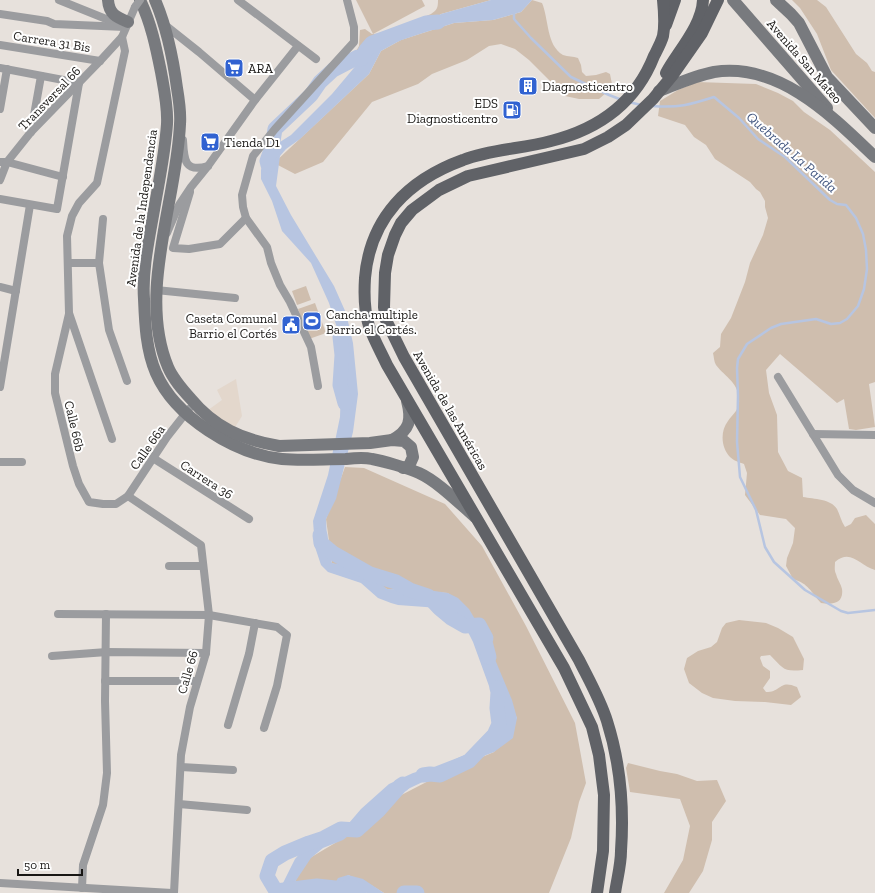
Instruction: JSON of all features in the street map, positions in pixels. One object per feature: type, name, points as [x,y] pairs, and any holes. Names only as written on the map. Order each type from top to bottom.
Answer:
[{"type":"main road","points":[[100,0],[102,8],[107,16],[122,24]]},
{"type":"main road","points":[[108,0],[110,12],[122,24]]},
{"type":"main road","name":"Avenida de la Independencia","points":[[155,0],[165,25],[171,49],[176,79],[180,122],[178,157],[161,247],[156,290],[158,322],[161,346],[168,366],[190,408],[203,428],[247,451],[275,458],[297,460],[370,458],[419,473],[431,480],[476,518]]},
{"type":"main road","points":[[663,0],[663,36]]},
{"type":"main road","points":[[597,893],[603,851],[604,795],[600,755],[592,727],[564,668],[387,365],[369,326],[365,308],[364,288],[366,268],[371,246],[379,226],[389,211],[415,184],[433,173],[462,160],[478,155],[552,141],[589,128],[611,114],[628,99],[638,87],[650,67],[663,36],[675,0]]},
{"type":"main road","points":[[656,95],[662,79],[697,24],[701,14],[703,0]]},
{"type":"main road","name":"Avenida de las Américas","points":[[615,893],[621,852],[622,823],[619,778],[615,752],[607,721],[597,694],[579,660],[404,357],[386,320],[384,307],[385,272],[388,255],[401,223],[412,210],[439,190],[468,176],[584,148],[608,137],[626,125],[656,95],[672,76],[702,33],[718,0]]},
{"type":"main road","name":"Avenida San Mateo","points":[[776,0],[799,23],[827,77],[875,128]]},
{"type":"main road","name":"Avenida de la Independencia","points":[[138,2],[154,37],[166,101],[167,123],[143,289],[145,324],[149,349],[155,372],[163,386],[173,399],[236,434],[265,444],[297,446],[370,443],[392,440]]},
{"type":"main road","name":"Avenida San Mateo","points":[[735,2],[839,123],[875,157]]},
{"type":"main road","name":"Avenida San Mateo","points":[[656,95],[696,76],[715,72],[734,71],[757,75],[781,82],[839,123]]},
{"type":"main road","points":[[392,440],[401,434],[408,424],[410,417],[407,400]]},
{"type":"main road","points":[[392,440],[404,441],[412,447],[412,462],[409,466],[403,468]]},
{"type":"main road","points":[[521,594],[528,594],[536,587]]},
{"type":"street","points":[[59,0],[122,24]]},
{"type":"street","points":[[238,0],[316,59]]},
{"type":"street","points":[[318,386],[310,347],[290,302],[280,285],[271,263],[267,247],[246,218],[242,196],[253,156],[275,129],[354,42],[354,27],[347,0]]},
{"type":"street","points":[[112,439],[69,313],[69,263],[67,236],[72,216],[79,203],[97,183],[125,51],[122,36],[122,24],[138,2]]},
{"type":"street","points":[[0,14],[47,21],[54,24],[122,24]]},
{"type":"street","points":[[165,25],[255,100]]},
{"type":"street","name":"Transversal 66","points":[[0,180],[4,162],[122,36]]},
{"type":"street","name":"Carrera 31 Bis","points":[[0,45],[100,61]]},
{"type":"street","points":[[161,247],[179,205],[191,187],[208,166],[255,100],[298,46]]},
{"type":"street","points":[[0,109],[3,69],[79,83],[57,209],[0,199]]},
{"type":"street","points":[[31,132],[41,76]]},
{"type":"street","points":[[180,122],[183,137],[184,159],[187,164],[194,168],[208,166]]},
{"type":"street","points":[[4,162],[63,177]]},
{"type":"street","points":[[191,187],[173,248],[188,249],[220,244],[246,218]]},
{"type":"street","points":[[0,387],[2,367],[30,205]]},
{"type":"street","points":[[103,218],[100,263],[109,330],[127,381]]},
{"type":"street","points":[[69,263],[100,263]]},
{"type":"street","points":[[0,287],[16,291]]},
{"type":"street","points":[[156,290],[235,298]]},
{"type":"street","name":"Calle 66b","points":[[69,313],[55,374],[55,393],[73,466],[79,484],[89,502],[116,504],[128,496]]},
{"type":"street","points":[[778,377],[838,475],[853,490],[875,504]]},
{"type":"street","name":"Calle 66a","points":[[128,496],[153,458],[190,408]]},
{"type":"street","points":[[813,434],[875,435]]},
{"type":"street","name":"Carrera 36","points":[[153,458],[248,519]]},
{"type":"street","points":[[0,462],[22,462]]},
{"type":"street","name":"Calle 66","points":[[128,496],[201,545],[209,615],[206,653],[186,722],[181,755],[173,893]]},
{"type":"street","points":[[169,566],[203,566]]},
{"type":"street","points":[[58,614],[209,615],[277,627],[287,635],[277,686],[264,728]]},
{"type":"street","points":[[82,888],[83,865],[104,805],[107,773],[105,681],[106,614]]},
{"type":"street","points":[[228,725],[249,654],[255,623]]},
{"type":"street","points":[[52,656],[106,652],[206,653]]},
{"type":"street","points":[[105,681],[197,681]]},
{"type":"street","points":[[181,768],[233,770]]},
{"type":"street","points":[[179,804],[247,810]]},
{"type":"street","points":[[0,883],[54,890],[82,888],[173,893]]},
{"type":"shaded area","points":[[356,0],[422,0],[425,6],[373,34]]},
{"type":"shaded area","points":[[438,0],[491,0],[441,14],[426,23],[403,30],[375,43],[366,50],[361,59],[354,55],[359,46],[360,30],[365,29],[372,34],[386,33],[431,14],[437,8]]},
{"type":"shaded area","points":[[532,0],[542,3],[551,38],[558,51],[563,55],[578,58],[582,72],[586,76],[606,72],[610,74],[612,84],[607,92],[599,99],[579,99],[565,96],[529,60],[515,49],[501,44],[489,46],[467,60],[432,74],[418,84],[372,102],[323,162],[295,174],[274,163],[369,74],[381,51],[401,40],[454,23],[493,20],[521,12]]},
{"type":"shaded area","points":[[792,0],[817,0],[826,7],[856,54],[867,63],[872,71],[875,72],[875,118],[831,70],[817,34],[800,8]]},
{"type":"shaded area","points":[[697,82],[756,84],[778,93],[793,101],[804,112],[830,130],[875,172],[875,382],[869,384],[875,427],[856,430],[849,429],[844,399],[837,403],[780,354],[766,370],[769,393],[777,415],[778,452],[788,471],[802,478],[803,497],[831,503],[837,509],[845,527],[851,524],[855,518],[866,515],[875,524],[875,570],[851,557],[841,558],[835,562],[835,571],[842,589],[842,594],[839,601],[833,603],[821,603],[809,588],[803,583],[793,579],[786,566],[787,558],[793,543],[795,528],[786,519],[760,515],[745,495],[747,473],[744,464],[730,457],[723,444],[725,425],[735,413],[739,403],[739,396],[732,381],[716,365],[713,353],[720,347],[721,334],[731,318],[745,282],[750,263],[763,235],[768,218],[765,201],[760,192],[750,182],[715,159],[706,145],[694,137],[685,125],[658,116],[660,101],[678,90]]},
{"type":"shaded area","points":[[306,286],[311,300],[297,305],[292,291]]},
{"type":"shaded area","name":"Cancha multiple Barrio el Cortés.","points":[[315,303],[326,333],[309,339],[298,309]]},
{"type":"shaded area","points":[[236,379],[242,416],[232,432],[204,413],[222,400],[217,390]]},
{"type":"shaded area","points":[[345,467],[364,468],[445,504],[482,546],[526,626],[575,723],[586,783],[579,802],[571,838],[549,893],[384,893],[371,885],[348,875],[334,893],[291,893],[296,880],[298,865],[357,830],[384,804],[440,775],[494,752],[517,718],[448,593],[387,589],[332,563],[326,519]]},
{"type":"shaded area","points":[[739,620],[766,623],[793,637],[804,659],[803,670],[787,670],[778,664],[770,655],[761,656],[760,658],[763,666],[770,671],[770,678],[763,688],[766,692],[775,690],[787,684],[797,687],[801,697],[791,705],[713,698],[702,693],[689,683],[684,669],[687,658],[698,651],[711,647],[717,642],[722,628],[726,623]]},
{"type":"shaded area","points":[[628,763],[677,774],[697,781],[717,780],[726,801],[712,822],[712,840],[703,871],[689,893],[664,893],[683,860],[690,826],[680,799],[630,792],[626,768]]},
{"type":"water","points":[[491,0],[532,0],[521,12],[493,20],[454,23],[401,40],[381,51],[369,74],[280,156],[276,186],[291,215],[334,286],[346,313],[353,343],[358,394],[353,432],[336,499],[326,519],[327,541],[332,563],[356,567],[370,574],[387,589],[428,590],[448,593],[458,598],[469,609],[486,638],[512,700],[517,718],[513,738],[494,752],[452,768],[389,798],[366,822],[343,840],[323,848],[311,858],[289,893],[280,893],[282,885],[295,859],[309,843],[341,829],[389,784],[413,773],[434,767],[470,753],[494,735],[499,724],[497,708],[473,642],[465,626],[451,613],[439,608],[398,605],[391,603],[378,598],[361,583],[328,572],[321,565],[315,547],[313,521],[328,475],[340,417],[342,355],[340,337],[329,303],[311,263],[282,231],[272,201],[261,179],[261,170],[264,157],[272,147],[291,135],[332,94],[361,59],[366,50],[375,43],[403,30],[426,23],[441,14]]},
{"type":"water","points":[[348,875],[363,879],[384,893],[367,893],[356,888],[351,888],[344,889],[343,893],[332,893],[333,887],[338,878]]},
{"type":"waterway","points":[[513,12],[514,19],[571,77],[622,100]]},
{"type":"waterway","points":[[268,165],[267,161],[272,147],[275,129],[311,95],[320,82],[333,70],[358,57],[361,59],[372,43],[426,23],[438,22]]},
{"type":"waterway","name":"Quebrada La Parida","points":[[652,106],[670,107],[684,105],[714,97],[739,118],[758,139],[785,157],[830,200],[837,204],[846,205],[856,218],[863,234],[867,269],[864,289],[858,306],[847,319],[840,323],[831,324],[816,319],[781,324],[771,328],[747,344],[738,359],[737,368],[737,442],[740,477],[756,510],[765,547],[774,562],[805,590],[841,611],[848,613],[875,610]]},
{"type":"waterway","name":"Quebrada La Parida","points":[[629,102],[641,105]]},
{"type":"waterway","points":[[340,337],[342,355],[340,385],[345,403]]},
{"type":"waterway","points":[[320,535],[321,543],[333,553],[370,574],[396,582],[410,590],[428,596],[451,618],[465,626],[479,625],[486,638],[485,642],[489,657]]},
{"type":"waterway","points":[[423,775],[440,775],[469,761],[494,735],[499,724],[497,688]]},
{"type":"waterway","points":[[359,893],[351,886],[344,889],[317,886],[276,891],[267,876],[272,861],[285,853],[324,838],[341,829],[357,830],[378,811],[403,784]]},
{"type":"waterway","points":[[404,893],[417,893]]},
{"type":"place","name":"ARA","points":[[234,68]]},
{"type":"place","name":"Diagnosticentro","points":[[528,86]]},
{"type":"place","name":"EDS Diagnosticentro","points":[[512,110]]},
{"type":"place","name":"Tienda D1","points":[[210,142]]},
{"type":"place","name":"Cancha multiple Barrio el Cortés.","points":[[312,321]]},
{"type":"place","name":"Caseta Comunal Barrio el Cortés","points":[[291,325]]}]
